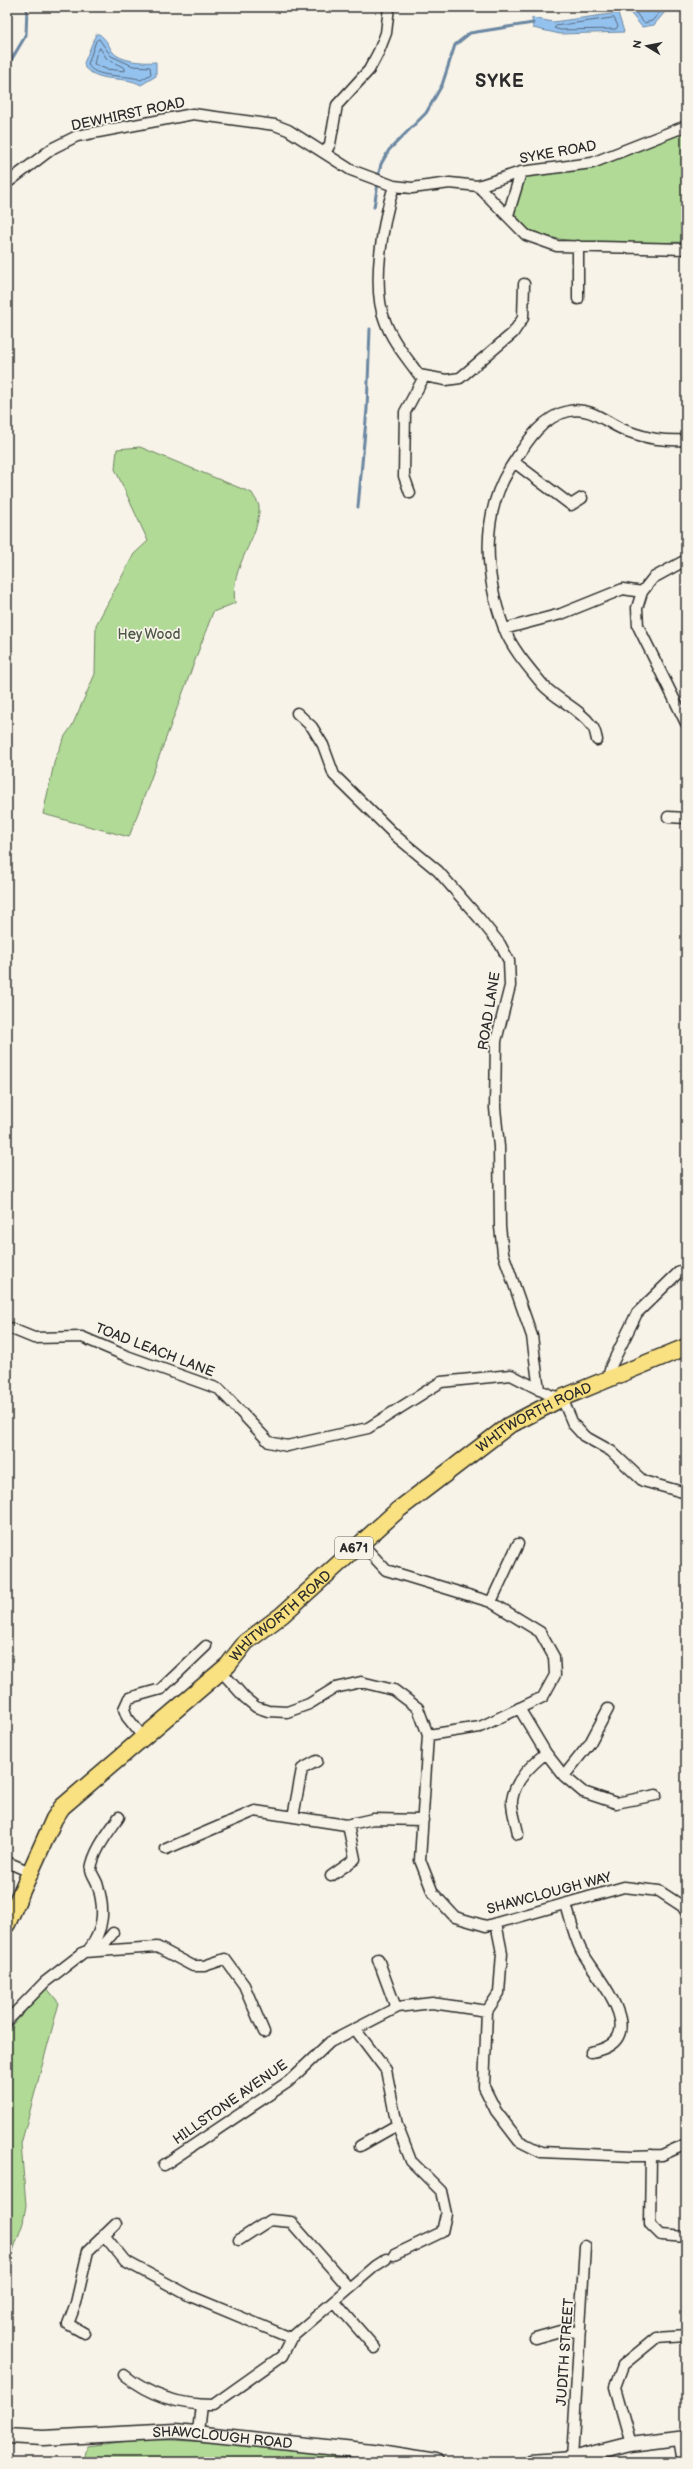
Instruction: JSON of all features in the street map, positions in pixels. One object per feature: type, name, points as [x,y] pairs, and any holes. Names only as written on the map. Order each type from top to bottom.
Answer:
[{"type":"main road","name":"WHITWORTH ROAD","points":[[7,1924],[11,1904],[30,1872],[62,1807],[221,1670],[246,1642],[282,1616],[360,1542],[398,1510],[508,1426],[562,1398],[686,1347]]},
{"type":"main road","name":"SHAWCLOUGH ROAD","points":[[7,2436],[43,2438],[176,2430],[373,2452],[436,2462]]},
{"type":"main road","points":[[532,2462],[572,2459],[631,2444],[683,2438]]},
{"type":"street","points":[[326,153],[330,144],[337,105],[369,70],[379,52],[386,33],[388,7]]},
{"type":"street","name":"DEWHIRST ROAD","points":[[7,184],[54,148],[77,136],[193,114],[275,126],[288,130],[351,170],[394,186],[412,188],[450,183],[478,186]]},
{"type":"street","name":"SYKE ROAD","points":[[478,186],[521,172],[592,163],[686,126]]},
{"type":"street","points":[[508,215],[521,172]]},
{"type":"street","points":[[394,186],[381,232],[380,294],[384,320],[419,375],[446,380],[460,378],[513,333],[523,318],[524,284]]},
{"type":"street","points":[[478,186],[526,235],[557,246],[686,249]]},
{"type":"street","points":[[578,246],[578,299]]},
{"type":"street","points":[[410,493],[404,476],[405,412],[424,377]]},
{"type":"street","points":[[597,740],[592,726],[544,686],[518,655],[504,629],[489,572],[489,527],[500,484],[523,447],[544,423],[557,414],[570,410],[587,410],[626,431],[659,441],[686,440]]},
{"type":"street","points":[[514,462],[571,505],[582,498]]},
{"type":"street","points":[[686,560],[653,578],[642,592],[637,608],[638,626],[686,723]]},
{"type":"street","points":[[504,629],[561,614],[623,589],[642,592]]},
{"type":"street","name":"ROAD LANE","points":[[297,713],[312,727],[323,744],[334,775],[398,837],[438,871],[500,944],[509,961],[510,986],[496,1041],[495,1108],[499,1154],[500,1227],[503,1253],[532,1336],[539,1390]]},
{"type":"street","points":[[668,817],[686,818]]},
{"type":"street","points":[[608,1378],[611,1366],[642,1306],[680,1270],[686,1271]]},
{"type":"street","name":"TOAD LEACH LANE","points":[[7,1327],[34,1338],[82,1337],[124,1355],[219,1389],[269,1442],[275,1445],[287,1446],[368,1428],[441,1382],[511,1375],[539,1390],[562,1398]]},
{"type":"street","points":[[562,1398],[574,1424],[584,1436],[611,1451],[643,1481],[686,1494]]},
{"type":"street","points":[[360,1542],[386,1570],[491,1602],[540,1632],[554,1657],[555,1675],[543,1697],[480,1727],[428,1735]]},
{"type":"street","points":[[491,1602],[517,1544]]},
{"type":"street","points":[[144,1737],[127,1718],[124,1709],[129,1698],[161,1689],[206,1646]]},
{"type":"street","name":"SHAWCLOUGH WAY","points":[[221,1670],[245,1698],[256,1707],[268,1711],[287,1712],[309,1704],[335,1688],[361,1682],[394,1690],[418,1708],[428,1735],[420,1860],[433,1894],[455,1917],[486,1926],[624,1887],[659,1891],[682,1906],[686,1912]]},
{"type":"street","points":[[519,1708],[546,1753],[564,1776],[583,1792],[616,1803],[656,1795]]},
{"type":"street","points":[[564,1776],[590,1743],[608,1709]]},
{"type":"street","points":[[518,1834],[512,1801],[520,1779],[529,1767],[546,1753]]},
{"type":"street","points":[[293,1817],[302,1769],[317,1761]]},
{"type":"street","points":[[166,1849],[255,1811],[348,1825],[373,1819],[423,1820]]},
{"type":"street","points":[[7,2021],[24,2002],[64,1965],[87,1952],[94,1943],[103,1920],[103,1904],[91,1870],[98,1848],[119,1817]]},
{"type":"street","points":[[331,1876],[355,1859],[348,1825]]},
{"type":"street","points":[[7,1862],[30,1872]]},
{"type":"street","points":[[566,1904],[580,1949],[612,1999],[620,2018],[621,2027],[619,2037],[614,2044],[606,2049],[591,2052]]},
{"type":"street","points":[[496,1923],[502,1953],[499,1993],[486,2011],[484,2087],[496,2111],[520,2141],[540,2152],[633,2156],[662,2155],[686,2144]]},
{"type":"street","points":[[98,1951],[113,1933]]},
{"type":"street","points":[[87,1952],[161,1948],[193,1966],[204,1966],[225,1959],[244,1985],[264,2032]]},
{"type":"street","points":[[378,1958],[396,2008]]},
{"type":"street","name":"HILLSTONE AVENUE","points":[[164,2165],[288,2082],[330,2042],[396,2008],[432,2003],[486,2011]]},
{"type":"street","points":[[124,2375],[142,2389],[163,2398],[200,2405],[213,2405],[282,2356],[291,2338],[375,2266],[390,2257],[442,2232],[446,2214],[441,2191],[411,2161],[397,2125],[386,2070],[355,2029]]},
{"type":"street","points":[[360,2146],[397,2125]]},
{"type":"street","points":[[652,2155],[650,2224],[661,2235],[686,2237]]},
{"type":"street","points":[[239,2240],[270,2220],[291,2222],[349,2288]]},
{"type":"street","points":[[84,2333],[68,2324],[76,2303],[88,2251],[116,2224]]},
{"type":"street","points":[[104,2235],[125,2261],[190,2296],[291,2338]]},
{"type":"street","name":"JUDITH STREET","points":[[572,2459],[585,2246]]},
{"type":"street","points":[[334,2301],[375,2348]]},
{"type":"street","points":[[535,2338],[560,2331],[580,2332]]},
{"type":"street","points":[[631,2444],[615,2387],[622,2365],[656,2338],[686,2336]]},
{"type":"street","points":[[198,2432],[200,2405]]},
{"type":"street","points":[[683,2438],[683,2462]]},
{"type":"green space","points":[[686,131],[686,242],[586,242],[556,238],[533,231],[518,220],[515,204],[517,193],[524,180],[531,174],[542,170],[585,161]]},
{"type":"green space","name":"Hey Wood","points":[[140,447],[252,493],[259,506],[255,529],[236,576],[234,589],[235,603],[213,612],[129,837],[43,814],[55,759],[65,736],[72,726],[95,674],[96,625],[134,554],[148,541],[115,469],[117,449]]},
{"type":"green space","points":[[46,1987],[59,2003],[21,2144],[26,2205],[23,2223],[7,2268],[7,2032]]},
{"type":"green space","points":[[145,2439],[270,2446],[395,2462],[84,2462],[87,2446]]},
{"type":"water","points":[[628,7],[669,7],[654,25],[642,27],[627,9]]},
{"type":"water","points":[[618,13],[624,32],[560,34],[533,28],[532,18],[553,22]]},
{"type":"water","points":[[96,34],[99,34],[107,42],[115,55],[120,58],[139,62],[156,62],[156,76],[141,85],[128,80],[106,78],[92,73],[85,68],[84,63]]},
{"type":"waterway","points":[[7,67],[26,35],[27,7]]},
{"type":"waterway","points":[[378,177],[381,164],[389,150],[426,113],[442,85],[455,45],[470,33],[533,23]]},
{"type":"waterway","points":[[374,207],[378,183]]},
{"type":"waterway","points":[[358,507],[367,409],[370,329]]},
{"type":"district","name":"SYKE","points":[[500,81]]}]
